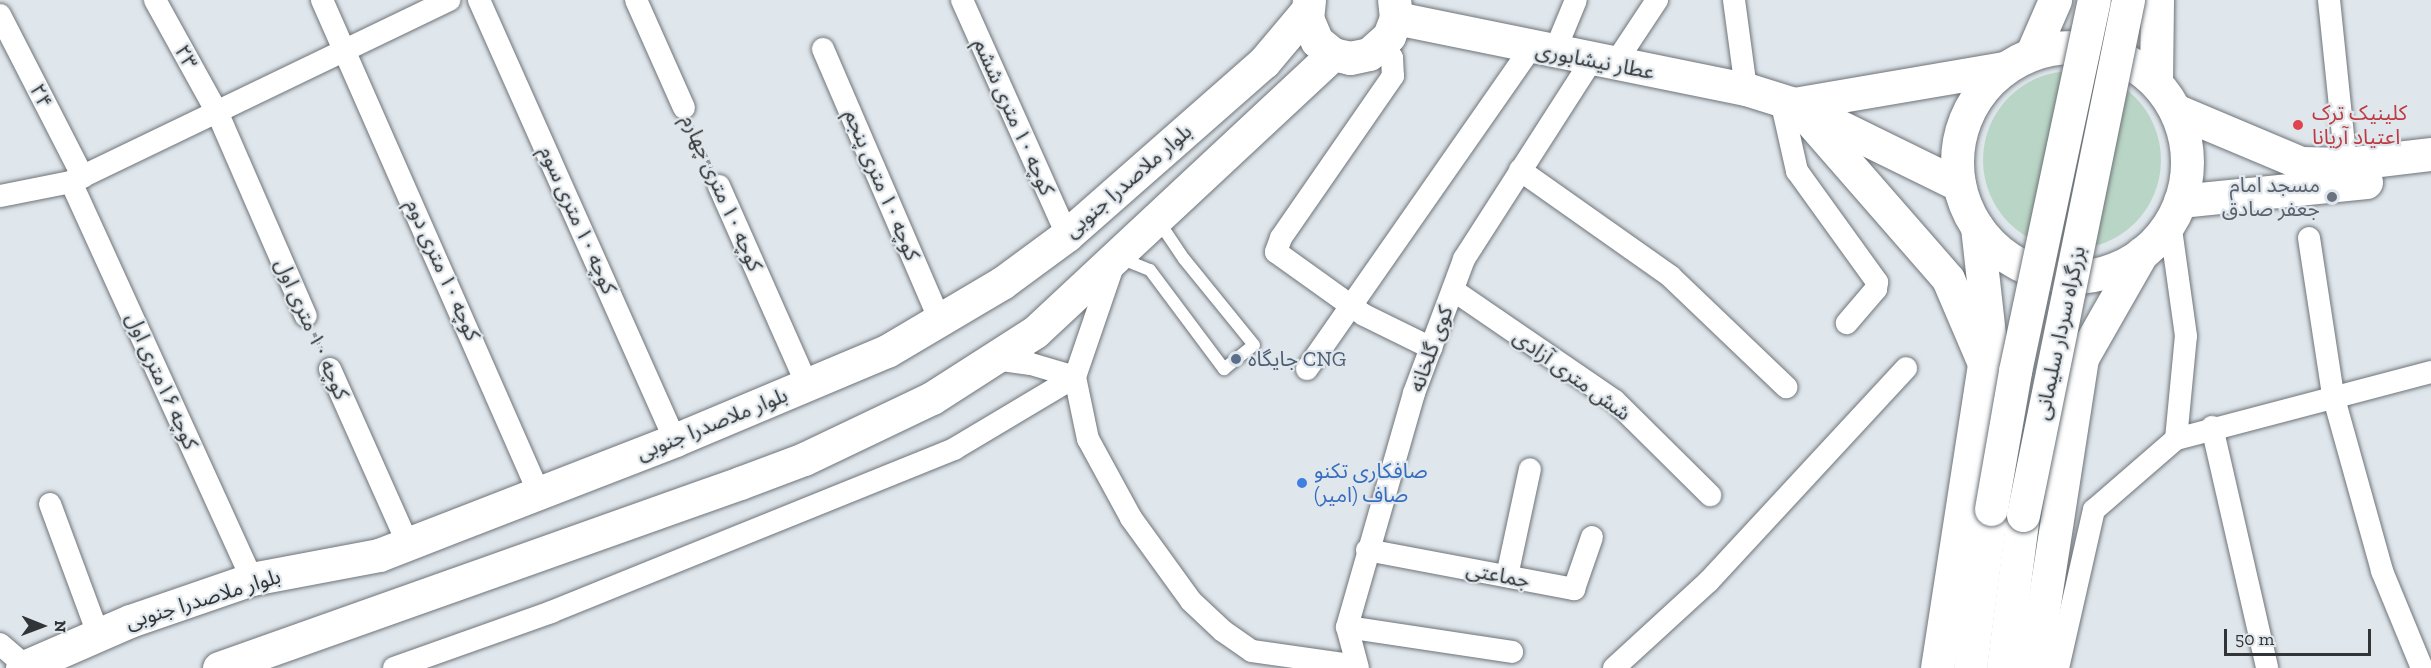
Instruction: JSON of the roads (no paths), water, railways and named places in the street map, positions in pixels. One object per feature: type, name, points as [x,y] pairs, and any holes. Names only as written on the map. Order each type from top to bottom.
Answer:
[{"type":"main road","points":[[2032,53],[2055,0]]},
{"type":"main road","name":"بزرگراه سردار سلیمانی","points":[[1970,668],[1991,509],[2015,371],[2094,0]]},
{"type":"main road","name":"بزرگراه سردار سلیمانی","points":[[2003,668],[2023,515],[2128,0]]},
{"type":"main road","points":[[2156,82],[2157,0]]},
{"type":"main road","name":"بلوار ملاصدرا جنوبی","points":[[23,667],[98,634],[252,579],[379,555],[808,387],[887,351],[1002,283],[1067,235],[1264,62],[1305,4]]},
{"type":"main road","points":[[1305,4],[1312,34],[1333,54],[1360,56],[1391,21]]},
{"type":"main road","name":"عطار نیشابوری","points":[[1391,21],[1746,89],[1788,102],[1959,185]]},
{"type":"main road","points":[[1937,668],[1986,348],[1977,227],[1959,185],[1957,152],[1964,120],[1980,91],[2004,68],[2032,53],[2065,46],[2098,49],[2129,62],[2156,82],[2175,110],[2185,150],[2186,170],[2175,211],[2142,253],[2082,358],[2034,668]]},
{"type":"main road","points":[[219,668],[804,459],[894,418],[995,359],[1035,332],[1333,54]]},
{"type":"main road","name":"عطار نیشابوری","points":[[1788,102],[2004,68]]},
{"type":"main road","points":[[1788,102],[1948,279],[1986,348]]},
{"type":"main road","points":[[2175,110],[2301,163],[2346,164],[2431,154]]},
{"type":"main road","points":[[2175,211],[2431,172]]},
{"type":"main road","points":[[1977,227],[1998,250],[2024,267],[2054,276],[2085,276],[2115,269],[2142,253]]},
{"type":"main road","points":[[1986,348],[2006,325],[2036,325],[2063,338],[2082,358]]},
{"type":"street","name":"۲۳","points":[[155,0],[218,114]]},
{"type":"street","name":"کوچه ۱۰ متری دوم","points":[[322,0],[538,491]]},
{"type":"street","points":[[0,196],[77,179],[218,114],[449,0]]},
{"type":"street","name":"کوچه ۱۰ متری سوم","points":[[479,0],[675,440]]},
{"type":"street","name":"کوچه ۱۰ متری چهارم","points":[[636,0],[684,108]]},
{"type":"street","name":"کوچه ۱۰ متری ششم","points":[[962,0],[1067,235]]},
{"type":"street","points":[[1307,369],[1351,306],[1542,50],[1576,0]]},
{"type":"street","name":"کوی گلخانه","points":[[1357,667],[1347,627],[1367,550],[1431,348],[1464,259],[1520,170],[1603,63],[1657,0]]},
{"type":"street","points":[[1734,0],[1746,89]]},
{"type":"street","points":[[2329,0],[2346,164]]},
{"type":"street","name":"۲۴","points":[[0,15],[77,179]]},
{"type":"street","points":[[1391,21],[1393,76],[1281,238],[1276,252],[1351,306],[1431,348]]},
{"type":"street","name":"کوچه ۱۰ متری پنجم","points":[[824,49],[940,321]]},
{"type":"street","points":[[1788,102],[1797,171],[1877,282],[1876,289],[1847,323]]},
{"type":"street","name":"کوچه ۱۰ متری اول","points":[[218,114],[306,316]]},
{"type":"street","points":[[1520,170],[1670,276],[1786,387]]},
{"type":"street","name":"کوچه ۱۶متری اول","points":[[77,179],[252,579]]},
{"type":"street","name":"کوچه ۱۰ متری چهارم","points":[[719,186],[808,387]]},
{"type":"street","points":[[2175,211],[2186,336],[2176,439]]},
{"type":"street","points":[[2309,238],[2333,395],[2382,571],[2422,668]]},
{"type":"street","points":[[1116,257],[1075,377],[1088,439],[1131,518],[1191,601],[1223,631],[1252,651],[1357,667]]},
{"type":"street","name":"شش متری آزادی","points":[[1453,290],[1615,401],[1710,495]]},
{"type":"street","points":[[995,359],[1031,364],[1075,377]]},
{"type":"street","points":[[1614,668],[1709,581],[1906,368]]},
{"type":"street","name":"کوچه ۱۰ متری اول","points":[[330,369],[408,544]]},
{"type":"street","points":[[2058,668],[2094,510],[2176,439],[2212,427],[2333,395],[2431,372]]},
{"type":"street","points":[[393,668],[551,612],[954,449],[1075,377]]},
{"type":"street","points":[[2212,427],[2267,668]]},
{"type":"street","points":[[1507,576],[1530,469]]},
{"type":"street","points":[[50,504],[98,634]]},
{"type":"street","name":"جماعتی","points":[[1367,550],[1574,589],[1592,537]]},
{"type":"street","points":[[1347,627],[1512,652]]},
{"type":"street","points":[[0,644],[23,667]]},
{"type":"lane","points":[[1116,257],[1150,270],[1224,369],[1254,345],[1184,259],[1156,219]]},
{"type":"place","name":"کلینیک ترک اعتیاد آریانا","points":[[2298,125]]},
{"type":"place","name":"مسجد امام جعفر صادق","points":[[2332,197]]},
{"type":"place","name":"جایگاه CNG","points":[[1236,359]]},
{"type":"place","name":"صافکاری تکنو صاف (امیر)","points":[[1302,483]]}]
